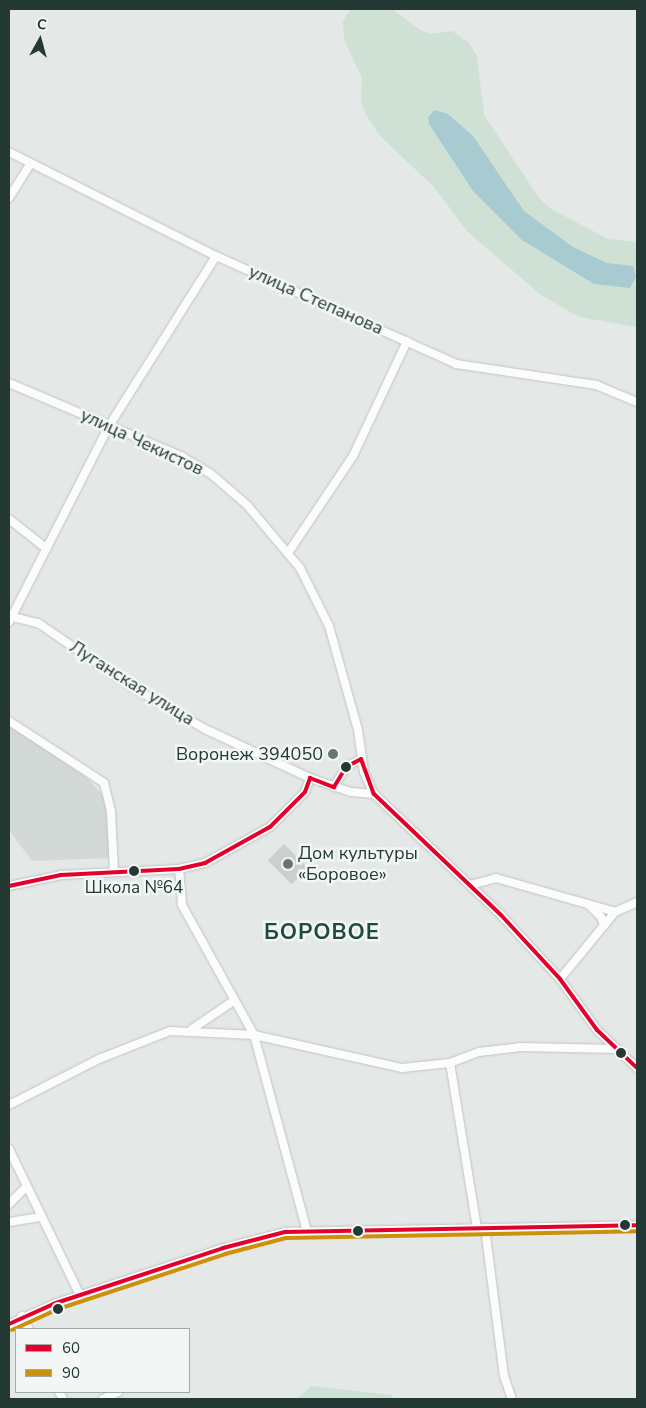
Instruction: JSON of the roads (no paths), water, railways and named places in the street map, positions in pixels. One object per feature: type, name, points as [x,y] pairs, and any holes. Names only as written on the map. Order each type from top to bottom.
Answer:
[{"type":"street","name":"улица Степанова","points":[[9,152],[30,165],[216,256],[407,340],[456,364],[596,385],[637,402]]},
{"type":"street","points":[[9,198],[30,165]]},
{"type":"street","points":[[9,618],[47,549],[109,426],[216,256]]},
{"type":"street","points":[[288,553],[353,456],[407,340]]},
{"type":"street","name":"улица Чекистов","points":[[9,384],[181,456],[211,474],[247,504],[288,553],[316,597],[329,626],[344,676],[361,759],[374,794]]},
{"type":"street","points":[[9,519],[47,549]]},
{"type":"street","name":"Луганская улица","points":[[9,618],[38,623],[132,687],[205,729],[310,778],[334,787],[374,794]]},
{"type":"street","points":[[9,721],[104,783],[111,812],[114,872]]},
{"type":"street","points":[[334,787],[346,767],[361,759]]},
{"type":"street","points":[[9,886],[61,875],[179,869],[224,855],[270,827],[305,792],[310,778]]},
{"type":"street","points":[[374,794],[470,885],[560,979],[597,1030],[637,1068]]},
{"type":"street","points":[[179,869],[182,905],[218,966],[232,1002],[254,1035],[307,1231]]},
{"type":"street","points":[[470,885],[496,878],[615,912]]},
{"type":"street","points":[[585,902],[597,911],[604,925]]},
{"type":"street","points":[[560,979],[615,912],[637,902]]},
{"type":"street","points":[[192,1029],[232,1002]]},
{"type":"street","points":[[9,1104],[99,1059],[170,1030],[192,1029],[254,1035],[402,1068],[450,1063],[479,1052],[522,1046],[617,1049]]},
{"type":"street","points":[[450,1063],[481,1228],[504,1376],[512,1399]]},
{"type":"street","points":[[9,1149],[80,1295]]},
{"type":"street","points":[[9,1204],[26,1187]]},
{"type":"street","points":[[9,1222],[42,1217]]},
{"type":"street","points":[[9,1324],[22,1316],[80,1295],[252,1239],[307,1231],[637,1225]]},
{"type":"street","points":[[22,1316],[28,1328]]},
{"type":"street","points":[[103,1399],[116,1393]]},
{"type":"water","points":[[435,110],[448,114],[473,136],[524,211],[573,247],[607,263],[633,266],[636,276],[630,288],[594,284],[522,240],[473,191],[429,124],[428,117]]},
{"type":"place","name":"Воронеж 394050","points":[[333,754]]},
{"type":"place","name":"Дом культуры «Боровое»","points":[[288,864]]},
{"type":"place","name":"Школа №64","points":[[134,871]]},
{"type":"district","name":"БОРОВОЕ","points":[[322,933]]}]
